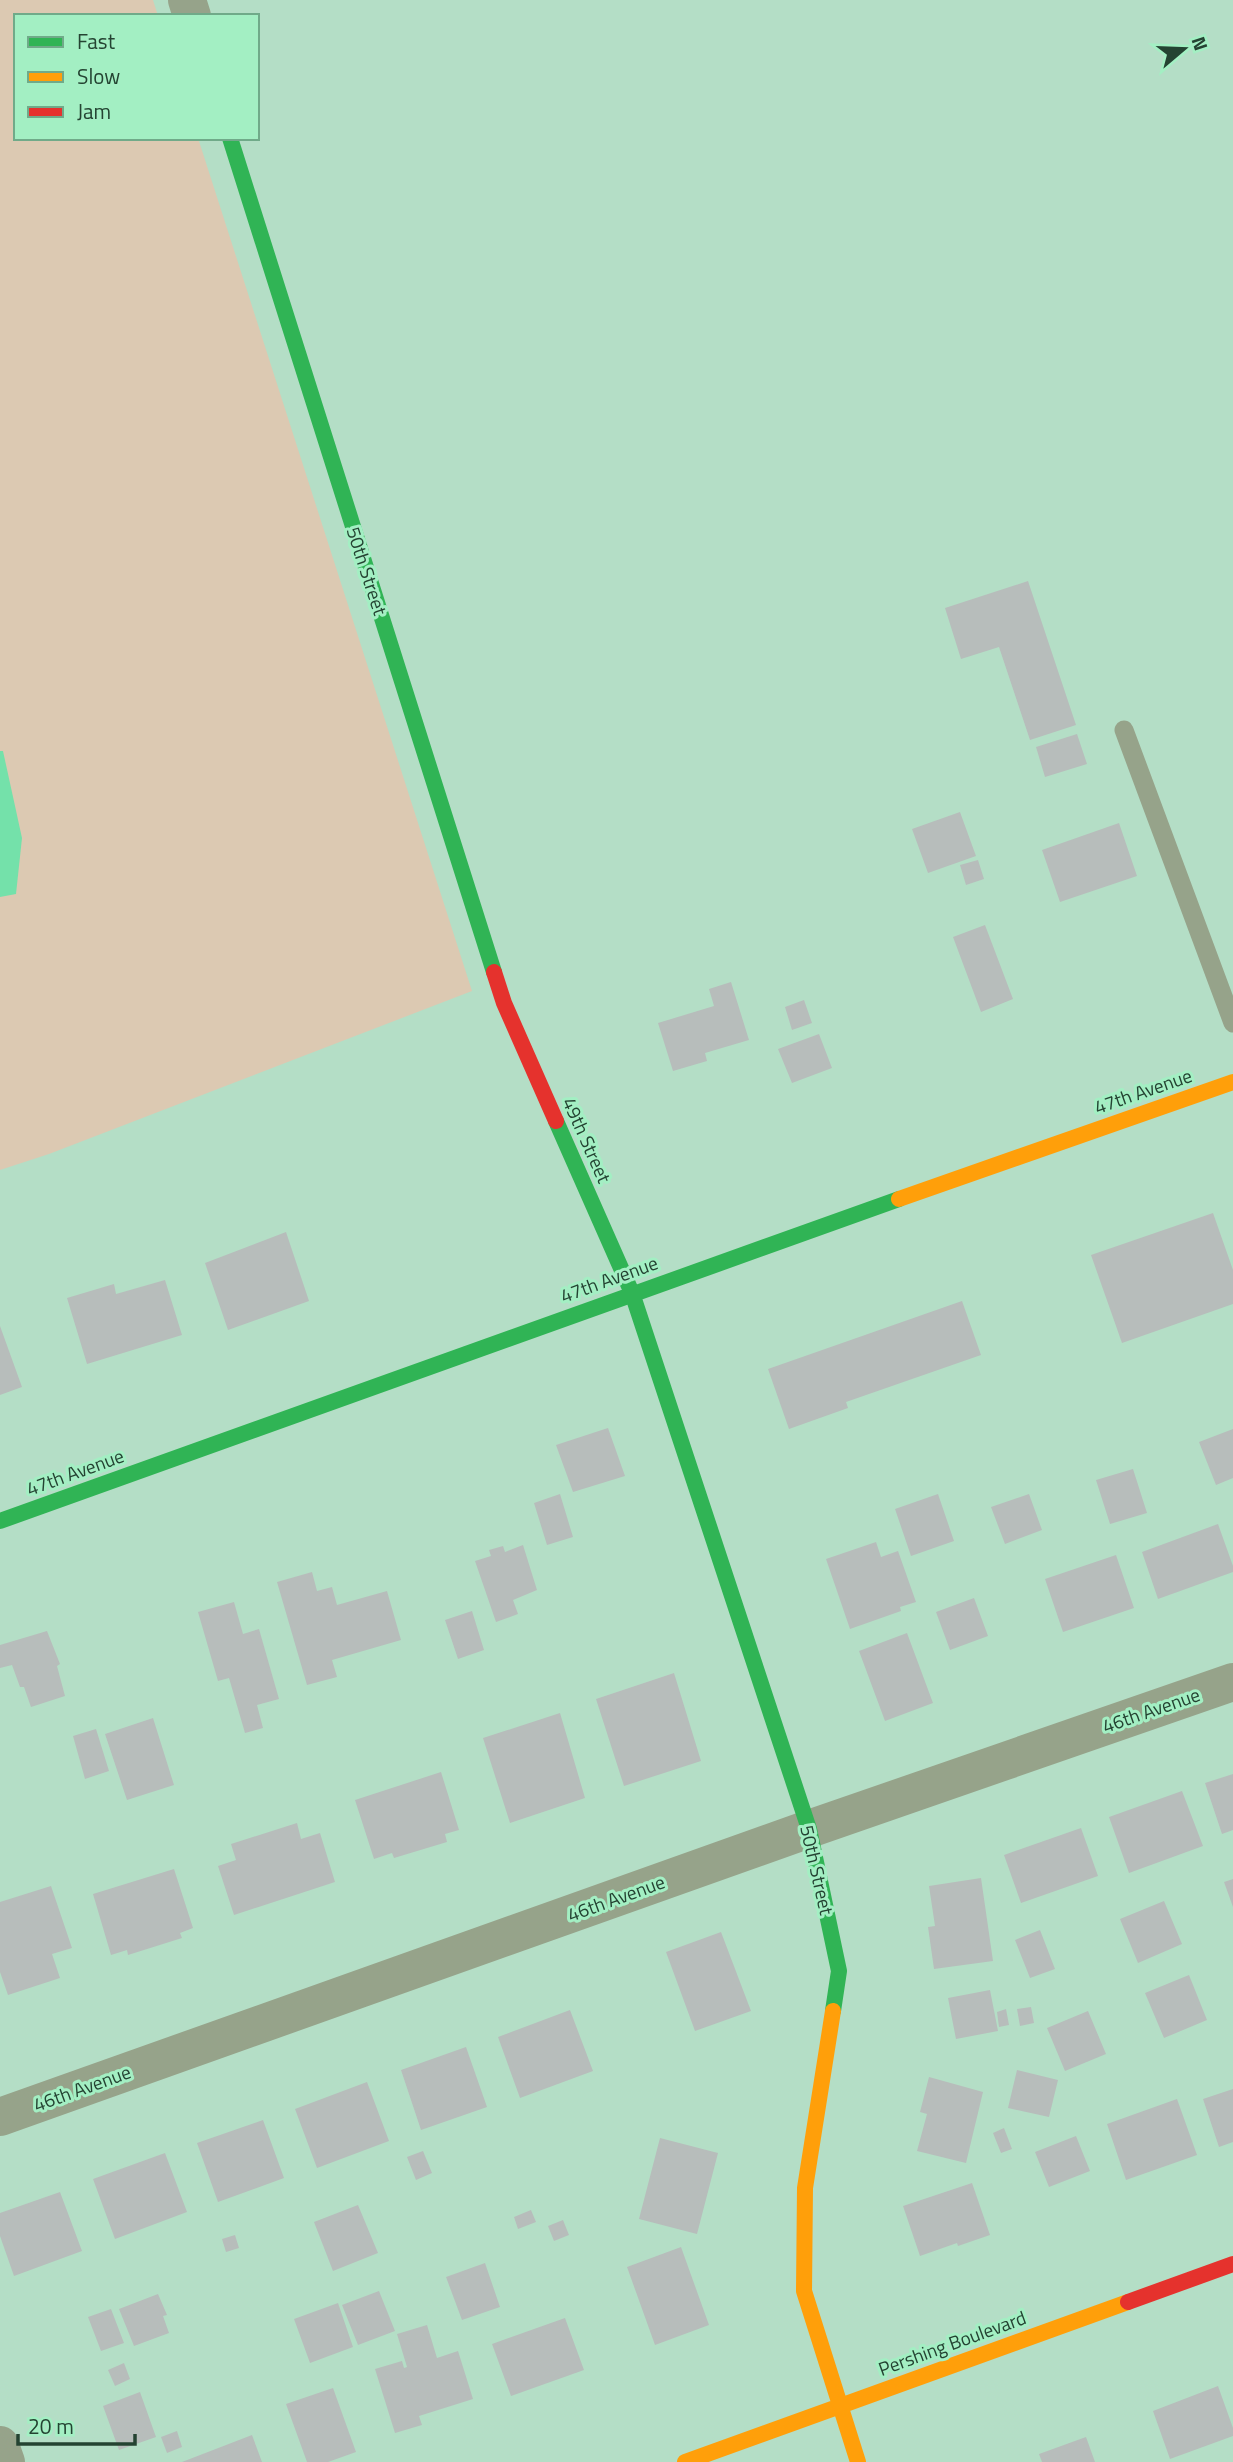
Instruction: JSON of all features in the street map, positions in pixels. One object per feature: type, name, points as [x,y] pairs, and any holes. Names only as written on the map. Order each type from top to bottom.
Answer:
[{"type":"street","name":"50th Street","points":[[231,140],[504,1003]]},
{"type":"street","name":"49th Street","points":[[504,1003],[632,1293]]},
{"type":"street","name":"47th Avenue","points":[[0,1521],[632,1293],[1233,1082]]},
{"type":"street","name":"50th Street","points":[[632,1293],[809,1829],[839,1971],[805,2189],[804,2291],[858,2462]]},
{"type":"street","name":"46th Avenue","points":[[0,2117],[809,1829],[1233,1682]]},
{"type":"street","name":"Pershing Boulevard","points":[[685,2462],[1233,2264]]},
{"type":"street","points":[[0,2445],[6,2462]]},
{"type":"lane","points":[[1124,730],[1233,1023]]},
{"type":"shaded area","points":[[0,0],[153,0],[157,14],[14,14],[14,140],[199,140],[472,991],[49,1154],[0,1170]]},
{"type":"shaded area","points":[[0,751],[3,751],[22,838],[16,894],[0,897]]},
{"type":"building","points":[[1028,581],[1076,725],[1030,740],[999,647],[961,659],[945,608]]},
{"type":"building","points":[[1077,734],[1087,764],[1045,777],[1036,747]]},
{"type":"building","points":[[960,812],[976,856],[928,873],[912,829]]},
{"type":"building","points":[[1119,823],[1137,876],[1060,902],[1042,850]]},
{"type":"building","points":[[978,860],[984,879],[966,885],[960,865]]},
{"type":"building","points":[[985,925],[1013,999],[981,1012],[953,937]]},
{"type":"building","points":[[731,982],[749,1040],[705,1053],[707,1061],[673,1071],[658,1023],[714,1006],[709,989]]},
{"type":"building","points":[[804,1000],[812,1023],[792,1030],[785,1007]]},
{"type":"building","points":[[819,1034],[832,1068],[792,1083],[778,1049]]},
{"type":"building","points":[[1213,1213],[1233,1270],[1233,1304],[1122,1343],[1091,1255]]},
{"type":"building","points":[[286,1232],[309,1301],[228,1330],[205,1263]]},
{"type":"building","points":[[165,1280],[182,1335],[87,1364],[67,1298],[114,1284],[116,1294]]},
{"type":"building","points":[[962,1301],[981,1355],[846,1402],[848,1408],[789,1429],[768,1369]]},
{"type":"building","points":[[0,1326],[22,1387],[0,1395]]},
{"type":"building","points":[[608,1428],[625,1476],[573,1492],[556,1445]]},
{"type":"building","points":[[1233,1429],[1233,1478],[1216,1485],[1199,1442]]},
{"type":"building","points":[[1133,1469],[1147,1513],[1110,1524],[1096,1480]]},
{"type":"building","points":[[560,1494],[573,1537],[547,1545],[534,1503]]},
{"type":"building","points":[[938,1494],[954,1541],[911,1556],[895,1509]]},
{"type":"building","points":[[1029,1494],[1042,1530],[1005,1544],[991,1507]]},
{"type":"building","points":[[1218,1524],[1233,1572],[1158,1599],[1142,1552]]},
{"type":"building","points":[[876,1542],[881,1557],[898,1551],[916,1602],[900,1607],[901,1611],[850,1629],[826,1559]]},
{"type":"building","points":[[523,1545],[537,1590],[513,1600],[518,1614],[496,1622],[475,1561],[491,1556],[489,1550],[503,1546],[505,1552]]},
{"type":"building","points":[[1116,1555],[1134,1608],[1063,1632],[1045,1579]]},
{"type":"building","points":[[312,1572],[317,1591],[332,1587],[337,1605],[387,1591],[401,1640],[332,1660],[337,1677],[307,1685],[277,1582]]},
{"type":"building","points":[[974,1598],[988,1636],[950,1650],[936,1612]]},
{"type":"building","points":[[234,1602],[243,1634],[259,1629],[279,1699],[257,1705],[263,1728],[245,1733],[229,1678],[218,1681],[198,1612]]},
{"type":"building","points":[[472,1611],[484,1650],[458,1659],[445,1620]]},
{"type":"building","points":[[47,1631],[60,1664],[57,1666],[65,1696],[31,1707],[12,1665],[0,1668],[0,1645]]},
{"type":"building","points":[[907,1633],[933,1703],[885,1721],[859,1651]]},
{"type":"building","points":[[674,1673],[701,1761],[624,1786],[596,1699]]},
{"type":"building","points":[[560,1713],[585,1798],[510,1823],[483,1738]]},
{"type":"building","points":[[153,1718],[174,1785],[127,1800],[105,1734]]},
{"type":"building","points":[[96,1729],[109,1771],[85,1779],[73,1736]]},
{"type":"building","points":[[441,1772],[459,1830],[445,1834],[447,1842],[394,1858],[392,1853],[374,1859],[355,1800]]},
{"type":"building","points":[[1233,1774],[1233,1830],[1222,1834],[1205,1783]]},
{"type":"building","points":[[1182,1791],[1203,1846],[1129,1873],[1109,1817]]},
{"type":"building","points":[[297,1823],[301,1839],[320,1833],[335,1882],[234,1915],[218,1866],[236,1860],[231,1844]]},
{"type":"building","points":[[1081,1828],[1098,1876],[1021,1903],[1004,1855]]},
{"type":"building","points":[[174,1869],[193,1928],[180,1933],[182,1938],[128,1955],[127,1950],[111,1955],[93,1894]]},
{"type":"building","points":[[981,1878],[993,1961],[934,1969],[928,1927],[935,1926],[929,1886]]},
{"type":"building","points":[[1233,1879],[1233,1907],[1224,1882]]},
{"type":"building","points":[[51,1886],[72,1948],[52,1954],[60,1978],[8,1995],[0,1972],[0,1902]]},
{"type":"building","points":[[1164,1901],[1182,1944],[1138,1963],[1120,1919]]},
{"type":"building","points":[[1040,1930],[1055,1969],[1030,1978],[1015,1940]]},
{"type":"building","points":[[721,1932],[751,2011],[695,2031],[666,1952]]},
{"type":"building","points":[[1189,1975],[1207,2020],[1164,2038],[1145,1993]]},
{"type":"building","points":[[990,1990],[998,2031],[956,2039],[948,1998]]},
{"type":"building","points":[[1031,2007],[1034,2023],[1020,2026],[1017,2009]]},
{"type":"building","points":[[1006,2009],[1009,2025],[999,2027],[997,2012]]},
{"type":"building","points":[[570,2010],[593,2071],[520,2098],[498,2037]]},
{"type":"building","points":[[1088,2011],[1106,2054],[1065,2071],[1047,2028]]},
{"type":"building","points":[[466,2047],[487,2107],[421,2130],[401,2070]]},
{"type":"building","points":[[1017,2070],[1058,2080],[1049,2117],[1008,2108]]},
{"type":"building","points":[[929,2077],[983,2092],[966,2163],[917,2151],[927,2114],[920,2112]]},
{"type":"building","points":[[367,2082],[389,2141],[317,2168],[295,2109]]},
{"type":"building","points":[[1233,2089],[1233,2142],[1219,2147],[1203,2099]]},
{"type":"building","points":[[1177,2099],[1197,2155],[1126,2180],[1107,2124]]},
{"type":"building","points":[[263,2120],[284,2178],[218,2202],[197,2143]]},
{"type":"building","points":[[1004,2128],[1012,2149],[1001,2153],[993,2133]]},
{"type":"building","points":[[1076,2136],[1090,2171],[1049,2187],[1035,2152]]},
{"type":"building","points":[[660,2138],[718,2153],[697,2234],[639,2219]]},
{"type":"building","points":[[423,2151],[432,2173],[416,2180],[407,2157]]},
{"type":"building","points":[[165,2153],[187,2212],[115,2239],[93,2179]]},
{"type":"building","points":[[972,2183],[990,2235],[920,2256],[903,2206]]},
{"type":"building","points":[[60,2192],[82,2251],[14,2276],[0,2236],[0,2213]]},
{"type":"building","points":[[358,2205],[378,2253],[333,2271],[314,2222]]},
{"type":"building","points":[[531,2210],[536,2222],[518,2229],[514,2217]]},
{"type":"building","points":[[563,2220],[569,2235],[554,2241],[548,2226]]},
{"type":"building","points":[[235,2235],[239,2248],[226,2252],[222,2239]]},
{"type":"building","points":[[681,2247],[709,2325],[655,2345],[627,2267]]},
{"type":"building","points":[[485,2263],[500,2307],[462,2320],[446,2277]]},
{"type":"building","points":[[379,2291],[395,2331],[358,2345],[342,2305]]},
{"type":"building","points":[[158,2294],[167,2315],[163,2316],[169,2333],[134,2346],[119,2309]]},
{"type":"building","points":[[338,2303],[353,2347],[310,2363],[294,2319]]},
{"type":"building","points":[[111,2309],[124,2343],[101,2351],[88,2317]]},
{"type":"building","points":[[565,2318],[584,2370],[511,2396],[492,2344]]},
{"type":"building","points":[[427,2325],[437,2358],[458,2351],[473,2399],[419,2416],[422,2425],[395,2433],[375,2369],[402,2361],[404,2368],[407,2367],[397,2334]]},
{"type":"building","points":[[124,2363],[130,2379],[115,2386],[108,2370]]},
{"type":"building","points":[[1218,2386],[1233,2428],[1233,2436],[1170,2459],[1153,2411]]},
{"type":"building","points":[[333,2388],[356,2452],[328,2462],[307,2462],[286,2404]]},
{"type":"building","points":[[140,2392],[156,2437],[119,2450],[103,2406]]},
{"type":"building","points":[[177,2431],[182,2447],[167,2453],[161,2437]]},
{"type":"building","points":[[252,2435],[262,2462],[182,2462]]},
{"type":"building","points":[[1086,2437],[1095,2462],[1042,2462],[1039,2454]]},
{"type":"traffic: fast","points":[[231,140],[494,972]]},
{"type":"traffic: fast","points":[[556,1121],[632,1293],[809,1829],[839,1971],[833,2011]]},
{"type":"traffic: fast","points":[[0,1521],[899,1199]]},
{"type":"traffic: slow","points":[[899,1199],[1233,1082]]},
{"type":"traffic: slow","points":[[833,2011],[805,2188],[804,2291],[858,2462]]},
{"type":"traffic: slow","points":[[685,2462],[1128,2302]]},
{"type":"traffic: jam","points":[[494,972],[504,1003],[556,1121]]},
{"type":"traffic: jam","points":[[1128,2302],[1233,2264]]}]
